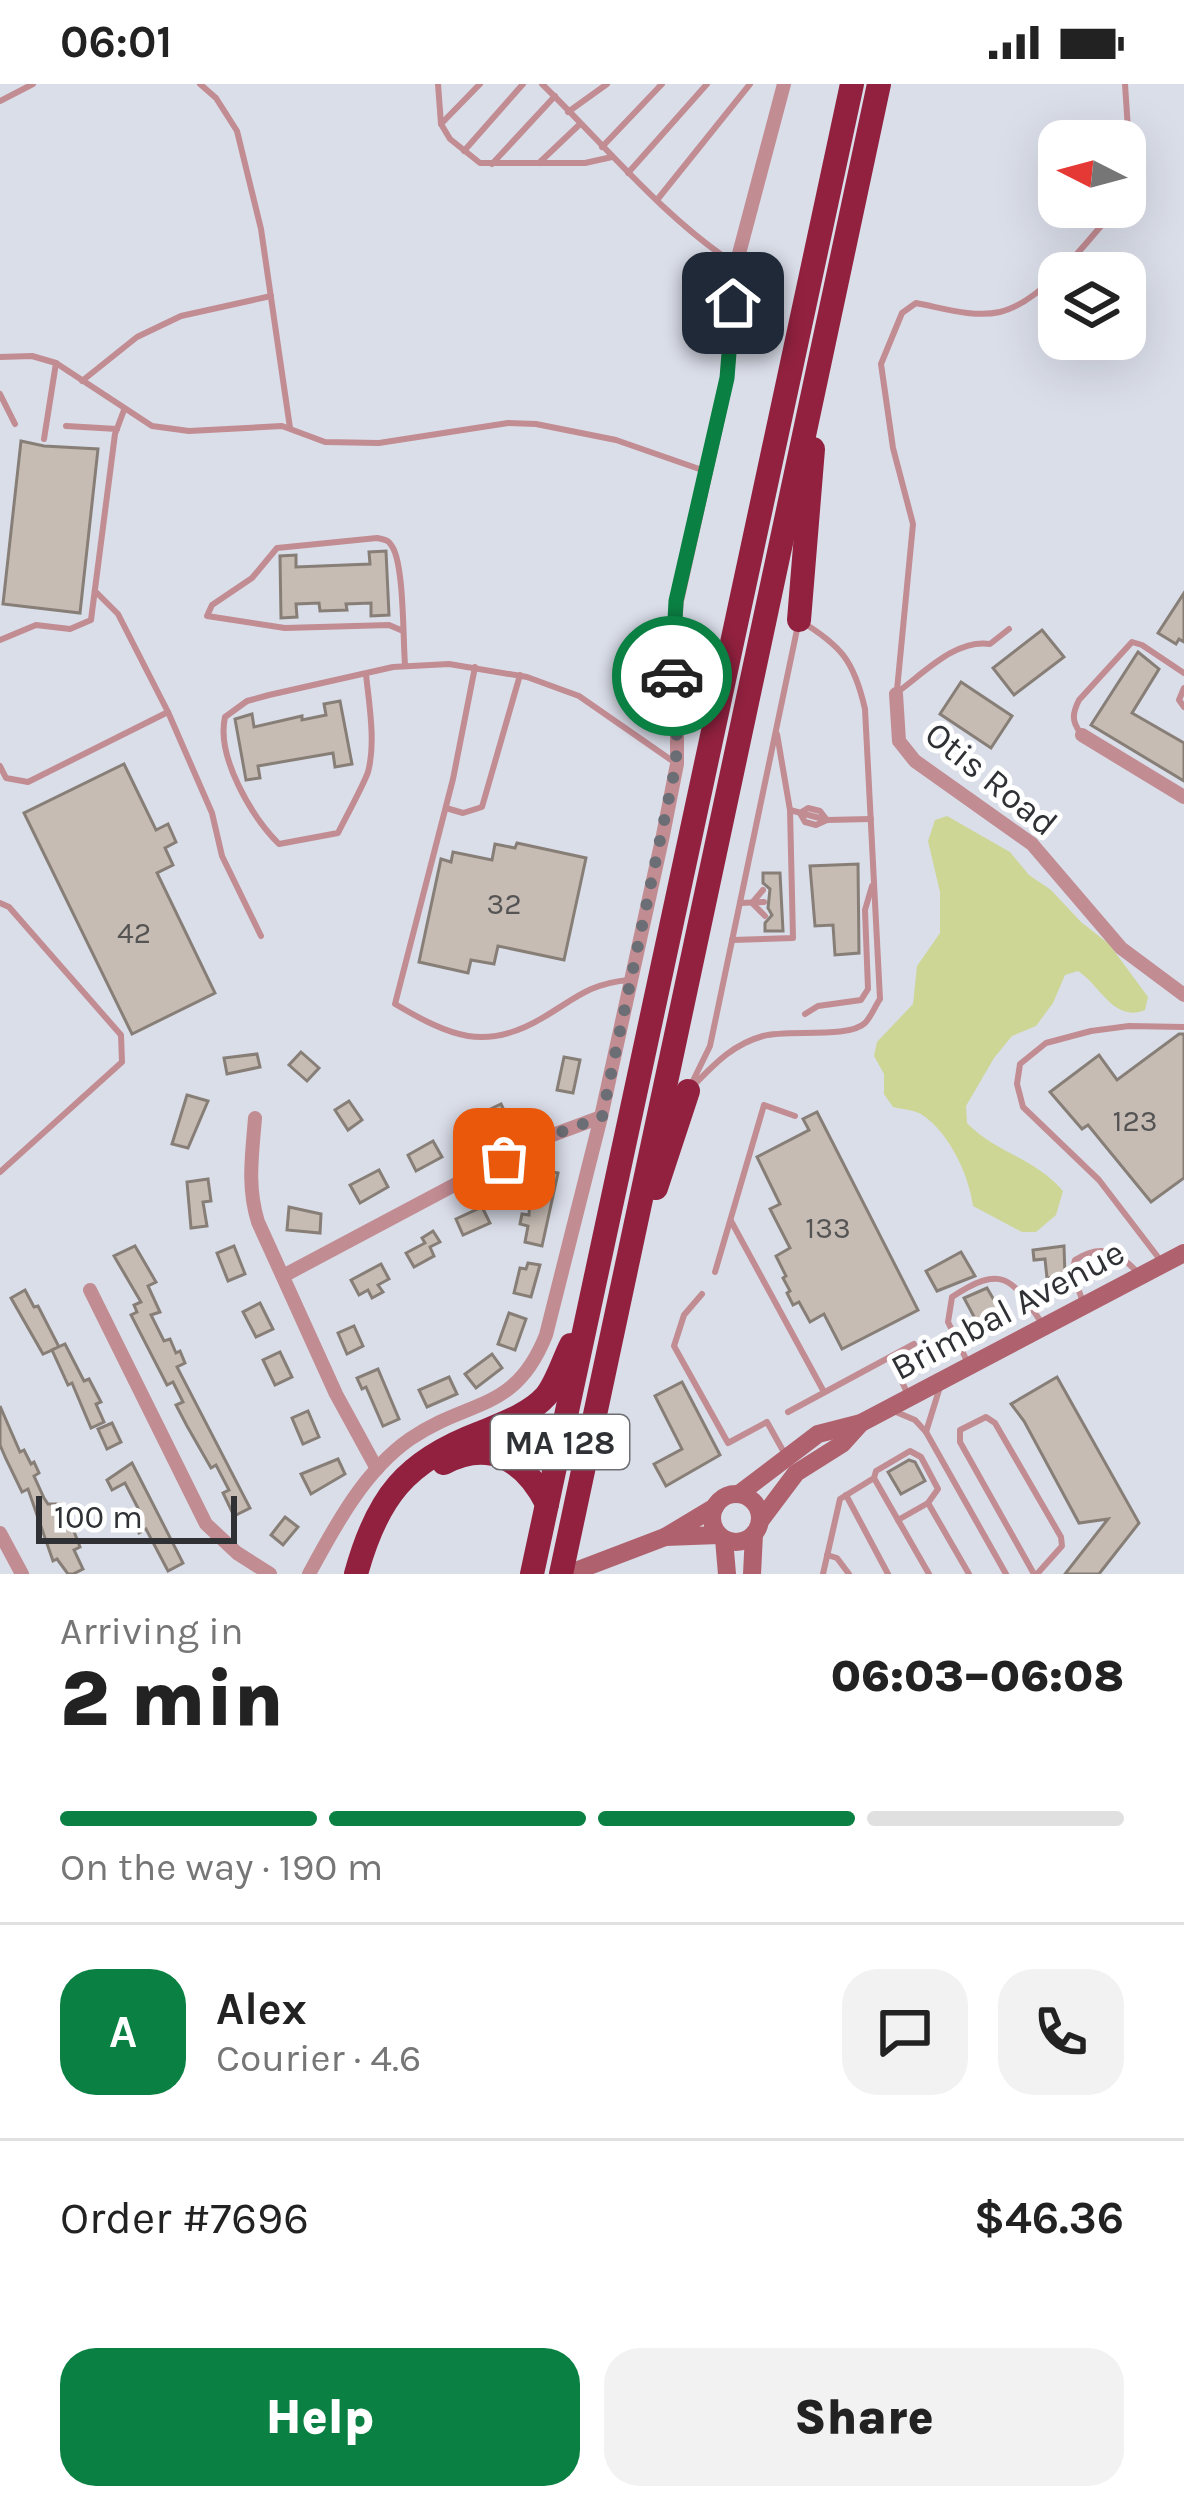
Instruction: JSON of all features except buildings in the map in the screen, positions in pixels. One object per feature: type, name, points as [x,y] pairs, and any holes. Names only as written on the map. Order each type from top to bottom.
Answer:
[{"type":"highway","name":"MA 128","points":[[532,1574],[852,84]]},
{"type":"highway","name":"MA 128","points":[[571,1571],[590,1440],[879,84]]},
{"type":"highway","points":[[800,620],[823,346]]},
{"type":"highway","points":[[590,1440],[654,1193],[688,1091]]},
{"type":"highway","points":[[356,1574],[378,1517],[405,1476],[440,1449],[500,1425],[547,1395],[588,1311]]},
{"type":"highway","points":[[365,1574],[385,1522],[405,1494],[458,1456],[504,1455],[523,1466],[547,1504]]},
{"type":"main road","name":"Brimbal Avenue","points":[[791,1465],[818,1434],[861,1423],[1184,1252]]},
{"type":"main road","points":[[571,1571],[665,1537],[725,1497],[791,1465]]},
{"type":"main road","points":[[665,1537],[721,1537],[740,1542],[757,1528],[791,1465]]},
{"type":"main road","points":[[739,1494],[757,1506],[752,1574]]},
{"type":"main road","points":[[716,1507],[713,1521],[721,1537],[727,1574]]},
{"type":"street","points":[[309,1574],[377,1469],[409,1440],[451,1416],[493,1401],[533,1367],[546,1335],[602,1117],[676,764],[677,715],[671,674],[676,601],[727,378],[736,265],[784,84]]},
{"type":"street","name":"Otis Road","points":[[896,694],[899,741],[915,761],[1032,845],[1121,948],[1184,994]]},
{"type":"street","points":[[1082,735],[1184,797]]},
{"type":"street","points":[[283,1276],[539,1140],[602,1117]]},
{"type":"street","points":[[255,1118],[250,1200],[336,1394],[377,1469]]},
{"type":"street","points":[[90,1291],[206,1524],[237,1553],[270,1574]]},
{"type":"street","points":[[0,1533],[22,1574]]},
{"type":"lane","points":[[0,101],[33,84]]},
{"type":"lane","points":[[200,84],[216,98],[237,131],[261,229],[290,428]]},
{"type":"lane","points":[[438,84],[441,124],[450,140],[480,163],[612,158]]},
{"type":"lane","points":[[441,124],[480,84]]},
{"type":"lane","points":[[464,151],[523,84]]},
{"type":"lane","points":[[542,84],[628,173],[736,265]]},
{"type":"lane","points":[[568,112],[607,84]]},
{"type":"lane","points":[[602,147],[662,84]]},
{"type":"lane","points":[[628,173],[706,84]]},
{"type":"lane","points":[[657,200],[750,84]]},
{"type":"lane","points":[[1125,84],[1127,120]]},
{"type":"lane","points":[[492,164],[555,97]]},
{"type":"lane","points":[[539,163],[580,124]]},
{"type":"lane","points":[[896,694],[913,524],[893,448],[881,364],[902,313],[916,303],[978,314],[1004,312],[1043,287],[1098,228]]},
{"type":"lane","points":[[82,381],[137,337],[181,316],[271,296]]},
{"type":"lane","points":[[0,357],[32,356],[56,363],[152,426],[189,431],[290,428],[325,442],[380,443],[508,422],[536,424],[616,440],[705,471]]},
{"type":"lane","points":[[44,439],[56,363]]},
{"type":"lane","points":[[0,394],[15,424]]},
{"type":"lane","points":[[0,640],[37,625],[70,629],[92,620],[117,429],[124,410]]},
{"type":"lane","points":[[66,427],[117,429]]},
{"type":"lane","points":[[403,631],[389,625],[284,628],[207,616],[212,605],[252,578],[277,548],[387,540],[394,548],[403,631],[405,665]]},
{"type":"lane","points":[[95,591],[118,614],[168,712],[212,813],[222,856],[261,936]]},
{"type":"lane","points":[[800,620],[842,649],[859,680],[867,728],[880,999],[863,1025],[847,1031],[764,1036],[728,1051],[688,1091],[710,1046],[800,620]]},
{"type":"lane","points":[[896,694],[957,649],[976,642],[990,644],[1009,629]]},
{"type":"lane","points":[[1082,735],[1074,725],[1078,700],[1132,642],[1184,673]]},
{"type":"lane","points":[[366,674],[367,776],[338,833],[279,844],[239,786],[226,746],[225,717],[247,700],[405,665],[475,667],[520,675],[579,697],[676,764]]},
{"type":"lane","points":[[475,667],[446,808],[395,1004],[449,1032],[491,1039],[544,1017],[598,983],[632,979]]},
{"type":"lane","points":[[446,808],[463,813],[482,807],[520,675]]},
{"type":"lane","points":[[1184,688],[1179,700],[1184,707]]},
{"type":"lane","points":[[0,766],[6,778],[28,782],[168,712]]},
{"type":"lane","points":[[732,940],[793,938],[790,811],[776,730]]},
{"type":"lane","points":[[790,811],[816,825],[827,820],[871,819]]},
{"type":"lane","points":[[805,1014],[818,1006],[861,1000],[868,989],[865,910],[874,880]]},
{"type":"lane","points":[[781,889],[792,901]]},
{"type":"lane","points":[[752,903],[764,890]]},
{"type":"lane","points":[[782,902],[792,901]]},
{"type":"lane","points":[[782,916],[792,901]]},
{"type":"lane","points":[[740,903],[764,902]]},
{"type":"lane","points":[[0,903],[9,907],[121,1035],[122,1062],[0,1172]]},
{"type":"lane","points":[[752,903],[765,916]]},
{"type":"lane","points":[[1162,1264],[1099,1180],[1023,1107],[1017,1084],[1020,1064],[1046,1042],[1129,1025],[1184,1027]]},
{"type":"lane","points":[[715,1272],[764,1105],[796,1116]]},
{"type":"lane","points":[[730,1219],[824,1392]]},
{"type":"lane","points":[[1085,1306],[1072,1272],[1075,1260],[1088,1252],[1102,1249],[1122,1256],[1141,1275]]},
{"type":"lane","points":[[969,1365],[948,1322],[952,1298],[980,1279],[999,1276],[1019,1288],[1043,1325]]},
{"type":"lane","points":[[702,1294],[684,1315],[674,1346],[728,1443],[767,1422],[791,1465]]},
{"type":"lane","points":[[788,1412],[914,1344]]},
{"type":"lane","points":[[891,1357],[909,1398]]},
{"type":"lane","points":[[926,1432],[943,1380]]},
{"type":"lane","points":[[886,1410],[903,1413],[926,1432],[1006,1574]]},
{"type":"lane","points":[[986,1417],[995,1423],[1061,1538],[1061,1546],[1036,1574],[960,1442],[960,1430],[986,1417]]},
{"type":"lane","points":[[823,1574],[840,1499],[902,1453],[916,1453],[937,1482],[936,1495],[898,1520]]},
{"type":"lane","points":[[874,1478],[929,1574]]},
{"type":"lane","points":[[846,1495],[888,1574]]},
{"type":"lane","points":[[928,1503],[969,1574]]},
{"type":"lane","points":[[827,1555],[837,1558],[849,1574]]},
{"type":"green space","points":[[947,816],[1010,852],[1029,875],[1109,944],[1148,997],[1145,1010],[1125,1011],[1078,971],[1065,975],[1036,1026],[1012,1036],[966,1106],[967,1123],[1040,1170],[1063,1191],[1056,1215],[1036,1232],[1022,1232],[973,1206],[949,1143],[921,1114],[893,1107],[884,1094],[884,1074],[874,1056],[877,1042],[913,1004],[917,966],[940,933],[940,892],[928,841],[935,820]]},
{"type":"way so far","points":[[504,1159],[539,1140],[602,1117],[676,764],[672,676]]},
{"type":"route","points":[[672,676],[676,601],[727,378],[733,303]]}]
